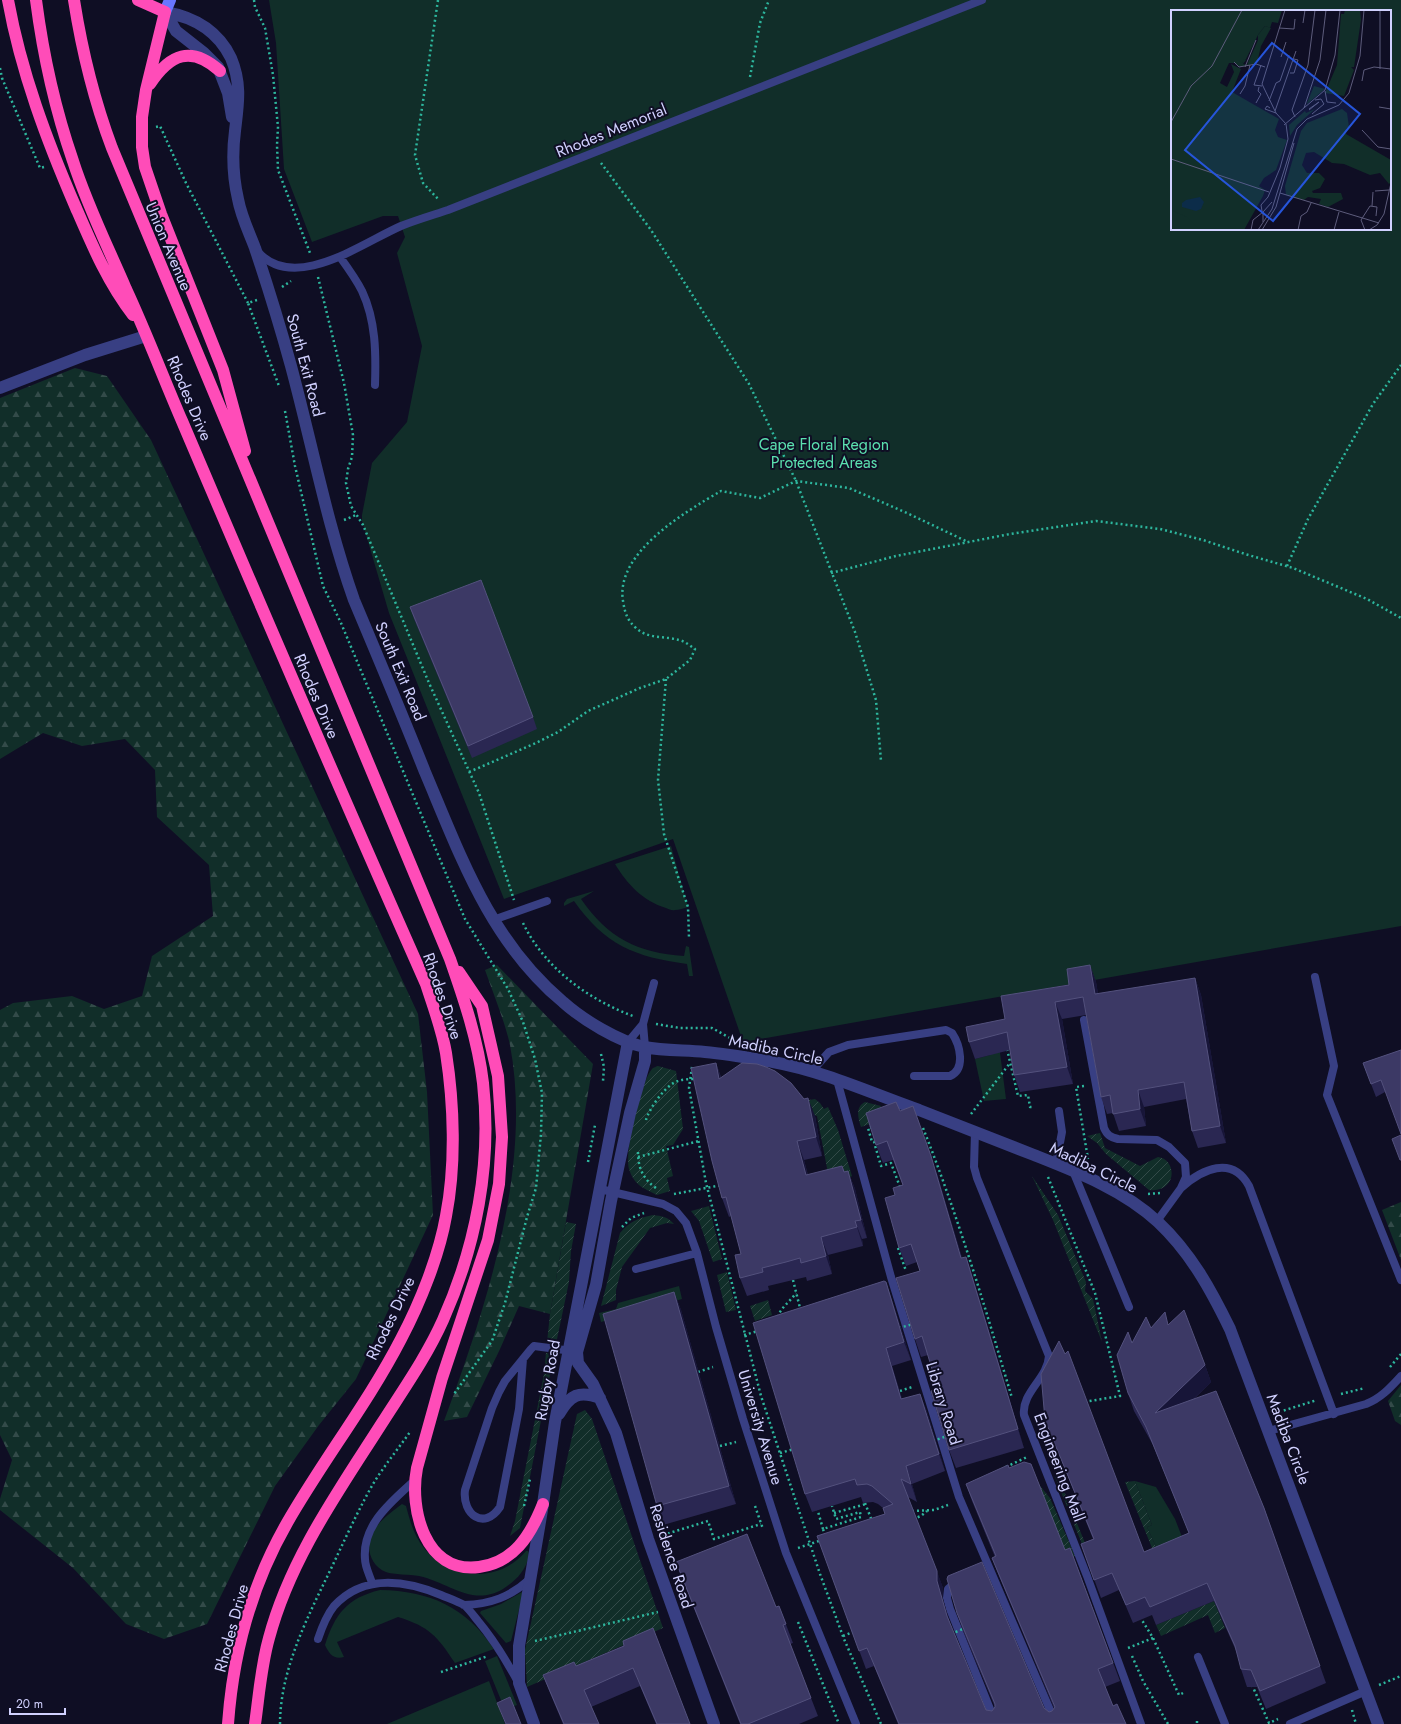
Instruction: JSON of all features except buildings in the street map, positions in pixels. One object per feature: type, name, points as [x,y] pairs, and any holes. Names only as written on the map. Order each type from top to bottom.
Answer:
[{"type":"highway","points":[[8,0],[15,37],[31,91],[63,176],[95,252],[121,300],[144,332]]},
{"type":"highway","points":[[36,0],[40,32],[49,73],[73,164],[144,332]]},
{"type":"highway","name":"Union Avenue","points":[[74,0],[86,64],[101,120],[124,180],[258,496]]},
{"type":"highway","points":[[138,0],[164,6],[146,90],[142,117],[142,147],[145,167],[223,370],[258,496]]},
{"type":"highway","points":[[146,90],[166,64],[171,60],[184,56],[190,55],[203,59],[220,71]]},
{"type":"highway","name":"Rhodes Drive","points":[[144,332],[310,721],[426,984],[437,1016],[445,1051],[451,1094],[453,1132],[446,1216],[434,1259],[419,1302],[401,1340],[372,1389],[286,1524],[263,1573],[250,1607],[237,1654],[228,1724]]},
{"type":"highway","name":"Rhodes Drive","points":[[255,1724],[268,1639],[279,1606],[294,1571],[321,1519],[414,1371],[442,1321],[465,1263],[473,1236],[482,1183],[485,1150],[483,1082],[477,1049],[467,1008],[450,959],[258,496]]},
{"type":"highway","points":[[450,959],[482,1006],[491,1042],[498,1076],[501,1103],[502,1137],[499,1184],[488,1240],[442,1378],[414,1481],[414,1501],[418,1518],[432,1548],[446,1561],[464,1567],[487,1566],[508,1556],[527,1537],[543,1504]]},
{"type":"main road","points":[[164,6],[170,0]]},
{"type":"street","points":[[164,6],[176,31],[214,62],[220,71],[228,93],[235,132]]},
{"type":"street","points":[[164,6],[198,22],[216,36],[224,47],[235,71],[239,92],[235,132]]},
{"type":"street","name":"South Exit Road","points":[[235,132],[233,156],[234,181],[238,201],[255,248],[291,366],[326,511],[354,600],[436,796],[478,893],[493,920],[514,952],[536,977],[566,1005],[595,1025],[628,1042]]},
{"type":"street","points":[[0,388],[144,332]]},
{"type":"street","name":"Madiba Circle","points":[[628,1042],[645,1047],[708,1052],[756,1059],[812,1070],[975,1131],[1073,1171],[1114,1191],[1135,1204],[1157,1221],[1180,1245],[1200,1271],[1230,1330],[1370,1689],[1378,1724]]},
{"type":"street","name":"Rugby Road","points":[[534,1724],[519,1683],[519,1646],[555,1422],[572,1351],[600,1189],[628,1042]]},
{"type":"street","name":"Rugby Road","points":[[600,1398],[572,1351],[596,1285],[613,1191],[630,1113],[645,1061],[645,1047]]},
{"type":"street","points":[[555,1422],[568,1400],[574,1396],[589,1394],[600,1398]]},
{"type":"street","name":"Residence Road","points":[[600,1398],[616,1433],[648,1539],[714,1724]]},
{"type":"lane","name":"Rhodes Memorial","points":[[255,248],[265,259],[273,264],[294,268],[314,265],[340,257],[402,226],[448,210],[982,0]]},
{"type":"lane","points":[[340,257],[362,292],[371,316],[376,353],[375,385]]},
{"type":"lane","points":[[493,920],[547,901]]},
{"type":"lane","points":[[1314,977],[1334,1066],[1327,1095],[1401,1280]]},
{"type":"lane","points":[[645,1047],[643,1024],[654,983]]},
{"type":"lane","points":[[1084,1020],[1096,1085],[1107,1133],[1111,1137],[1118,1139],[1150,1139],[1164,1143],[1185,1163],[1186,1177],[1181,1188],[1157,1221]]},
{"type":"lane","points":[[628,1042],[643,1024]]},
{"type":"lane","points":[[812,1070],[829,1052],[848,1045],[946,1030],[952,1033],[960,1057],[960,1066],[954,1074],[950,1076],[914,1076]]},
{"type":"lane","name":"Library Road","points":[[837,1080],[891,1277],[959,1497],[984,1566],[1056,1724]]},
{"type":"lane","points":[[1056,1164],[1062,1132],[1059,1111]]},
{"type":"lane","name":"Engineering Mall","points":[[975,1131],[974,1168],[977,1178],[1049,1356],[1047,1367],[1027,1399],[1023,1410],[1024,1415],[1040,1452],[1142,1724]]},
{"type":"lane","points":[[1181,1188],[1199,1174],[1212,1169],[1224,1167],[1236,1170],[1244,1177],[1249,1186],[1334,1414]]},
{"type":"lane","points":[[1073,1171],[1129,1307]]},
{"type":"lane","name":"University Avenue","points":[[600,1189],[663,1204],[676,1211],[686,1223],[697,1253],[716,1326],[786,1553],[856,1724]]},
{"type":"lane","points":[[636,1269],[697,1253]]},
{"type":"lane","points":[[523,1359],[520,1403],[500,1507],[495,1515],[488,1519],[482,1519],[476,1517],[466,1505],[464,1498],[465,1490],[496,1397],[505,1381],[523,1359],[534,1346],[572,1351]]},
{"type":"lane","points":[[1269,1432],[1334,1414],[1376,1400],[1389,1390],[1401,1376]]},
{"type":"lane","points":[[372,1583],[364,1561],[367,1536],[381,1513],[414,1481]]},
{"type":"lane","points":[[968,1575],[954,1583],[948,1589],[947,1598],[955,1625],[996,1724]]},
{"type":"lane","points":[[464,1605],[483,1604],[494,1601],[518,1589],[530,1579]]},
{"type":"lane","points":[[318,1639],[326,1616],[345,1596],[358,1588],[372,1583],[383,1582],[410,1584],[430,1590],[464,1605],[495,1642],[519,1683]]},
{"type":"lane","points":[[1198,1657],[1225,1724]]},
{"type":"lane","points":[[1290,1724],[1370,1689]]},
{"type":"path","points":[[438,0],[414,155],[424,183],[448,210]]},
{"type":"path","points":[[747,92],[760,23],[769,0]]},
{"type":"path","points":[[0,68],[2,78],[40,168],[46,166]]},
{"type":"path","points":[[153,128],[160,126],[186,183],[248,303]]},
{"type":"path","points":[[594,153],[651,230],[749,384],[796,481],[855,632],[876,700],[881,761]]},
{"type":"path","points":[[314,265],[344,383],[353,436],[352,457],[346,483],[351,506],[365,532],[479,793],[518,912]]},
{"type":"path","points":[[1288,566],[1308,518],[1373,404],[1401,365]]},
{"type":"path","points":[[469,772],[547,738],[588,711],[640,688],[666,679],[690,660],[695,649],[681,640],[656,638],[636,629],[625,616],[621,592],[630,565],[645,545],[680,515],[721,491],[760,498],[796,481],[848,488],[907,513],[968,542]]},
{"type":"path","points":[[831,573],[896,556],[968,542],[1096,521],[1160,528],[1288,566],[1367,598],[1401,618]]},
{"type":"path","points":[[666,679],[658,780],[664,834],[688,907],[689,938]]},
{"type":"path","points":[[1004,1044],[1007,1048],[1018,1096],[1028,1095],[1030,1107],[1032,1107]]},
{"type":"path","points":[[971,1114],[1010,1063]]},
{"type":"path","points":[[643,1126],[648,1114],[660,1095],[676,1081],[702,1079]]},
{"type":"path","points":[[1088,1159],[1076,1087],[1096,1085]]},
{"type":"path","points":[[689,1088],[707,1188],[761,1396],[810,1544],[843,1636],[880,1724]]},
{"type":"path","points":[[920,1121],[941,1173],[966,1245],[1014,1403]]},
{"type":"path","points":[[878,1124],[868,1128],[872,1142],[874,1142],[881,1166],[891,1163],[901,1193]]},
{"type":"path","points":[[638,1157],[699,1141]]},
{"type":"path","points":[[638,1151],[640,1172],[648,1182],[662,1190]]},
{"type":"path","points":[[1083,1157],[1095,1163]]},
{"type":"path","points":[[1046,1173],[1095,1293],[1120,1396],[1082,1403],[1084,1408]]},
{"type":"path","points":[[668,1192],[674,1194],[723,1184]]},
{"type":"path","points":[[1145,1193],[1158,1194],[1165,1191]]},
{"type":"path","points":[[621,1229],[631,1218],[647,1213]]},
{"type":"path","points":[[896,1242],[906,1271]]},
{"type":"path","points":[[793,1280],[801,1314]]},
{"type":"path","points":[[777,1318],[779,1311],[790,1303],[796,1293]]},
{"type":"path","points":[[899,1328],[919,1322]]},
{"type":"path","points":[[744,1335],[762,1330]]},
{"type":"path","points":[[1388,1368],[1401,1354]]},
{"type":"path","points":[[712,1359],[715,1374]]},
{"type":"path","points":[[698,1372],[713,1367]]},
{"type":"path","points":[[1278,1412],[1367,1387]]},
{"type":"path","points":[[280,1724],[280,1709],[284,1687],[304,1626],[349,1532],[374,1484],[412,1429]]},
{"type":"path","points":[[933,1441],[953,1434]]},
{"type":"path","points":[[734,1435],[738,1449]]},
{"type":"path","points":[[720,1446],[736,1442]]},
{"type":"path","points":[[780,1453],[799,1448]]},
{"type":"path","points":[[1005,1468],[1040,1452]]},
{"type":"path","points":[[786,1553],[826,1539],[815,1501]]},
{"type":"path","points":[[754,1502],[764,1531]]},
{"type":"path","points":[[834,1512],[865,1503],[872,1522]]},
{"type":"path","points":[[906,1511],[934,1510],[952,1504]]},
{"type":"path","points":[[823,1529],[861,1516],[860,1512],[836,1520],[832,1506]]},
{"type":"path","points":[[908,1522],[921,1516],[927,1511]]},
{"type":"path","points":[[865,1524],[879,1519]]},
{"type":"path","points":[[648,1539],[708,1521],[714,1539],[775,1520]]},
{"type":"path","points":[[542,1640],[672,1609]]},
{"type":"path","points":[[1139,1613],[1153,1638],[1179,1695],[1183,1693]]},
{"type":"path","points":[[796,1618],[839,1724]]},
{"type":"path","points":[[949,1635],[969,1626]]},
{"type":"path","points":[[843,1636],[856,1630]]},
{"type":"path","points":[[1128,1648],[1153,1638]]},
{"type":"path","points":[[441,1672],[484,1658]]},
{"type":"path","points":[[1370,1689],[1401,1676]]},
{"type":"path","points":[[1250,1678],[1254,1693],[1265,1716]]},
{"type":"green space","name":"Cape Floral Region Protected Areas","points":[[269,0],[1401,0],[1401,926],[743,1042],[673,839],[504,899],[389,613],[362,521],[372,463],[407,422],[422,346],[397,253],[405,237],[398,216],[383,216],[312,242],[284,169],[276,43]]},
{"type":"green space","points":[[75,368],[107,376],[151,440],[418,1014],[427,1092],[433,1215],[356,1379],[319,1425],[275,1486],[207,1624],[164,1639],[126,1624],[73,1568],[0,1510],[0,1499],[12,1460],[0,1435],[0,1010],[13,1003],[72,996],[104,1009],[142,996],[152,956],[213,916],[209,865],[157,817],[155,770],[125,739],[82,746],[43,733],[0,759],[0,398]]},
{"type":"green space","points":[[671,846],[688,907],[674,910],[670,910],[650,901],[636,891],[615,864]]},
{"type":"green space","points":[[594,891],[581,899],[591,913],[602,924],[625,941],[652,951],[684,956],[686,946],[689,947],[693,976],[689,976],[687,964],[637,953],[610,938],[597,928],[574,901],[564,906],[567,899]]},
{"type":"green space","points":[[497,965],[593,1064],[550,1314],[519,1306],[467,1417],[444,1421],[475,1332],[489,1285],[501,1236],[510,1188],[515,1139],[515,1092],[510,1045],[502,1017],[485,970]]},
{"type":"green space","points":[[999,1045],[1006,1099],[984,1101],[975,1059],[990,1055]]},
{"type":"green space","points":[[658,1066],[676,1071],[683,1129],[673,1145],[666,1146],[673,1176],[667,1178],[670,1191],[657,1195],[643,1188],[636,1182],[629,1169],[628,1161],[634,1118],[643,1087],[652,1069]]},
{"type":"green space","points":[[815,1099],[824,1109],[828,1107],[838,1130],[852,1176],[831,1189],[817,1116],[813,1115],[812,1107],[810,1107],[809,1100]]},
{"type":"green space","points":[[865,1102],[881,1106],[876,1122],[861,1127],[858,1113],[860,1107]]},
{"type":"green space","points":[[1100,1133],[1105,1148],[1140,1166],[1158,1157],[1164,1159],[1169,1163],[1171,1169],[1172,1175],[1170,1181],[1158,1190],[1149,1190],[1106,1154],[1097,1143],[1087,1136]]},
{"type":"green space","points":[[1032,1176],[1058,1215],[1086,1282],[1085,1291],[1093,1299],[1102,1342],[1053,1220]]},
{"type":"green space","points":[[1401,1202],[1401,1260],[1382,1210]]},
{"type":"green space","points":[[709,1206],[722,1259],[713,1262],[699,1221],[691,1211]]},
{"type":"green space","points":[[653,1215],[665,1217],[674,1224],[667,1223],[650,1228],[622,1267],[616,1290],[616,1300],[601,1306],[620,1233],[634,1221]]},
{"type":"green space","points":[[566,1222],[576,1224],[571,1251],[569,1282],[556,1344],[547,1342],[550,1314]]},
{"type":"green space","points":[[727,1272],[736,1310],[726,1312],[717,1275]]},
{"type":"green space","points":[[679,1286],[682,1299],[601,1322],[599,1313],[616,1309],[618,1303]]},
{"type":"green space","points":[[768,1300],[772,1315],[755,1321],[750,1306]]},
{"type":"green space","points":[[546,1353],[554,1354],[520,1528],[510,1536],[515,1521],[544,1374]]},
{"type":"green space","points":[[1401,1385],[1401,1425],[1395,1421],[1388,1401]]},
{"type":"green space","points":[[585,1410],[592,1419],[663,1628],[527,1687],[525,1650],[577,1414]]},
{"type":"green space","points":[[1058,1476],[1085,1543],[1082,1544],[1055,1477]]},
{"type":"green space","points":[[1135,1481],[1156,1487],[1175,1519],[1186,1547],[1161,1558],[1147,1527],[1152,1525]]},
{"type":"green space","points":[[1135,1481],[1152,1525],[1147,1527],[1161,1558],[1157,1560],[1125,1482]]},
{"type":"green space","points":[[1037,1482],[1050,1498],[1075,1556],[1068,1559]]},
{"type":"green space","points":[[402,1504],[406,1506],[413,1528],[424,1548],[434,1559],[447,1567],[460,1572],[475,1574],[489,1573],[503,1569],[528,1551],[529,1556],[523,1571],[513,1582],[503,1589],[492,1594],[481,1596],[461,1592],[419,1576],[386,1572],[376,1566],[373,1561],[369,1551],[370,1539],[378,1525]]},
{"type":"green space","points":[[380,1590],[415,1594],[431,1598],[445,1604],[459,1612],[471,1622],[483,1634],[494,1649],[455,1663],[432,1634],[418,1625],[398,1617],[337,1642],[344,1657],[337,1658],[332,1656],[325,1645],[333,1624],[338,1616],[351,1603],[359,1598]]},
{"type":"green space","points":[[522,1592],[523,1594],[511,1641],[506,1643],[480,1613],[481,1611],[501,1604]]},
{"type":"green space","points":[[1214,1601],[1225,1628],[1215,1633],[1208,1615],[1161,1636],[1156,1625]]},
{"type":"green space","points":[[497,1656],[517,1705],[505,1710],[485,1661]]},
{"type":"green space","points":[[489,1681],[505,1724],[387,1724]]}]
